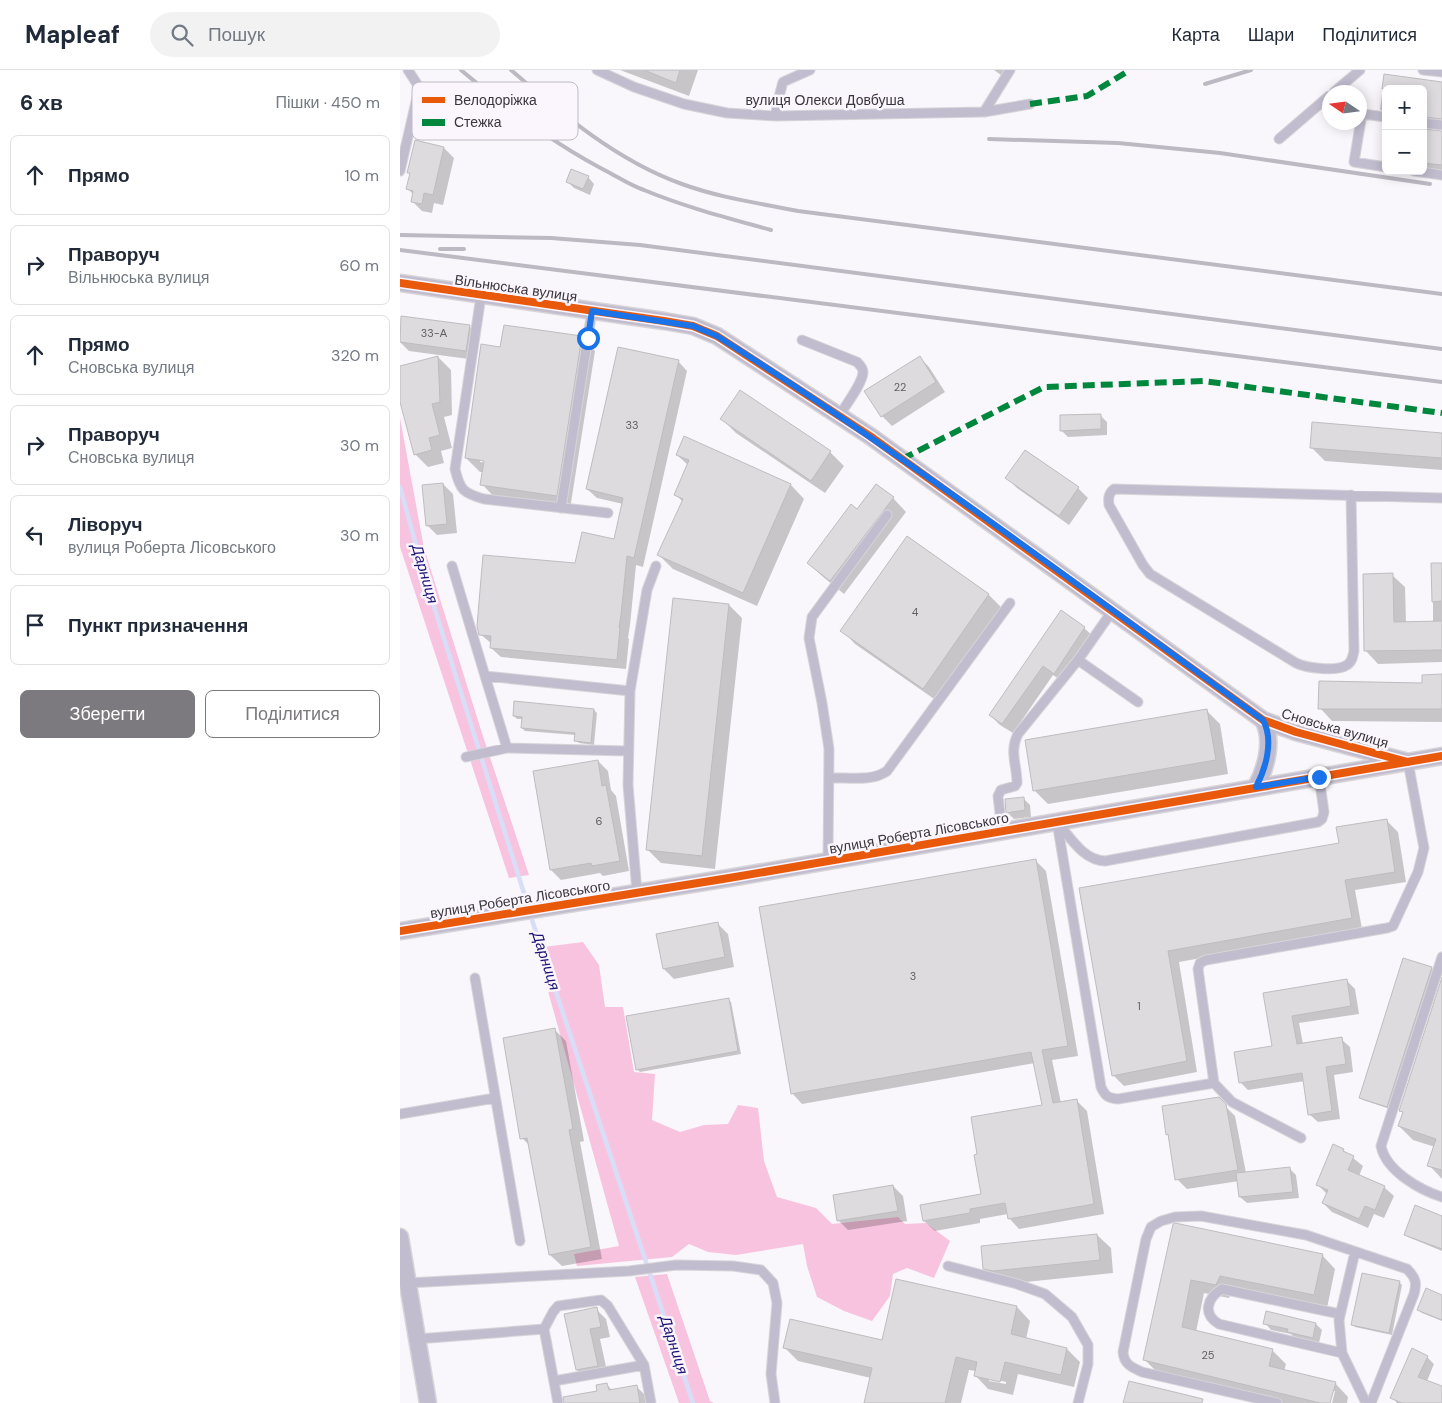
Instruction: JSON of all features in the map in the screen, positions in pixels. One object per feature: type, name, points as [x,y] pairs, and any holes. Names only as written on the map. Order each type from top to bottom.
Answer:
[{"type":"street","name":"Вільнюська вулиця","points":[[400,284],[683,324],[717,336]]},
{"type":"street","name":"Сновська вулиця","points":[[717,336],[870,436],[1263,720],[1296,732],[1408,762]]},
{"type":"street","name":"Сновська вулиця","points":[[1256,787],[1264,768],[1268,746],[1268,728],[1263,720]]},
{"type":"street","name":"вулиця Роберта Лісовського","points":[[400,931],[828,861],[1442,756]]},
{"type":"street","points":[[400,1237],[428,1403]]},
{"type":"lane","points":[[408,70],[416,82]]},
{"type":"lane","name":"вулиця Олекси Довбуша","points":[[597,70],[634,87],[684,104],[727,113],[776,116],[984,112],[1030,104]]},
{"type":"lane","points":[[776,116],[783,82],[810,70]]},
{"type":"lane","points":[[984,112],[1010,70]]},
{"type":"lane","points":[[1342,85],[1360,70]]},
{"type":"lane","points":[[1424,70],[1442,72]]},
{"type":"lane","points":[[1279,139],[1322,103]]},
{"type":"lane","points":[[1382,116],[1362,114],[1354,162],[1382,166]]},
{"type":"lane","points":[[400,171],[412,119]]},
{"type":"lane","points":[[1427,123],[1442,125]]},
{"type":"lane","points":[[1427,173],[1442,176]]},
{"type":"lane","points":[[481,296],[455,469],[459,484],[468,494],[484,499],[608,513]]},
{"type":"lane","points":[[560,508],[592,311]]},
{"type":"lane","points":[[802,340],[857,362],[861,367],[863,373],[860,383],[839,416]]},
{"type":"lane","points":[[1351,495],[1354,651],[1352,660],[1348,665],[1313,668],[1300,665],[1150,574],[1109,505],[1108,499],[1114,488],[1351,495],[1442,498]]},
{"type":"lane","points":[[828,861],[829,749],[822,703],[808,638],[812,617],[887,515]]},
{"type":"lane","points":[[452,566],[507,748]]},
{"type":"lane","points":[[637,892],[628,785],[630,690],[647,590],[656,566]]},
{"type":"lane","points":[[829,778],[872,777],[887,771],[1010,602]]},
{"type":"lane","points":[[1002,831],[998,796],[1001,790],[1015,786],[1017,783],[1013,754],[1014,740],[1078,660],[1113,610]]},
{"type":"lane","points":[[1078,660],[1138,702]]},
{"type":"lane","points":[[485,676],[630,690]]},
{"type":"lane","points":[[466,758],[507,748],[628,751]]},
{"type":"lane","points":[[1301,1138],[1232,1102],[1214,1082],[1198,969],[1200,963],[1206,960],[1392,926],[1418,872],[1424,848],[1408,762]]},
{"type":"lane","points":[[1057,822],[1085,854],[1091,858],[1105,861],[1318,822],[1322,820],[1324,812],[1319,777]]},
{"type":"lane","points":[[1057,822],[1104,1095],[1118,1099],[1214,1082]]},
{"type":"lane","points":[[1442,957],[1381,1146],[1385,1157],[1393,1168],[1425,1192],[1442,1198]]},
{"type":"lane","points":[[475,978],[520,1241]]},
{"type":"lane","points":[[400,1114],[495,1098]]},
{"type":"lane","points":[[1277,1403],[1142,1372],[1129,1366],[1124,1360],[1123,1352],[1146,1239],[1151,1227],[1175,1216],[1201,1216],[1306,1236],[1408,1269],[1415,1277],[1414,1294],[1371,1403]]},
{"type":"lane","points":[[1355,1252],[1338,1320],[1342,1353],[1366,1403]]},
{"type":"lane","points":[[408,1283],[629,1271],[676,1265],[733,1266],[761,1270],[773,1283],[776,1303],[771,1374],[775,1403]]},
{"type":"lane","points":[[948,1266],[1017,1284],[1045,1294],[1072,1317],[1088,1344],[1088,1364],[1078,1403]]},
{"type":"lane","points":[[1340,1314],[1222,1289],[1210,1300],[1208,1311],[1211,1319],[1219,1324],[1342,1353]]},
{"type":"lane","points":[[558,1403],[544,1329],[558,1306],[600,1300],[608,1306],[644,1365],[651,1403]]},
{"type":"lane","points":[[417,1339],[544,1329]]},
{"type":"lane","points":[[554,1381],[644,1365]]},
{"type":"shaded area","points":[[400,418],[424,548],[529,875],[509,878],[400,547]]},
{"type":"shaded area","points":[[583,942],[599,965],[605,1007],[623,1007],[634,1072],[655,1074],[652,1120],[680,1132],[704,1125],[728,1124],[738,1105],[758,1108],[764,1161],[777,1197],[816,1208],[832,1224],[898,1217],[905,1224],[926,1223],[950,1241],[934,1278],[907,1268],[893,1274],[890,1296],[872,1321],[844,1311],[817,1297],[807,1266],[803,1244],[736,1255],[708,1252],[689,1244],[672,1257],[577,1266],[574,1254],[619,1246],[536,948]]},
{"type":"shaded area","points":[[667,1274],[710,1401],[714,1403],[679,1403],[635,1277]]},
{"type":"building","points":[[644,70],[680,70],[676,83]]},
{"type":"building","points":[[1384,74],[1442,82],[1442,119],[1427,117],[1427,85],[1383,85]]},
{"type":"building","points":[[1427,129],[1442,131],[1442,165],[1427,163]]},
{"type":"building","points":[[415,140],[444,147],[433,195],[424,193],[422,204],[411,202],[413,191],[406,189],[410,173],[407,173]]},
{"type":"building","points":[[571,169],[589,176],[583,189],[566,182]]},
{"type":"building","points":[[401,316],[470,325],[466,351],[400,342]]},
{"type":"building","points":[[504,325],[582,336],[557,496],[480,485],[484,461],[465,458],[481,344],[500,347]]},
{"type":"building","points":[[618,347],[679,360],[634,558],[627,556],[617,660],[490,648],[491,636],[479,635],[477,626],[483,555],[575,563],[582,532],[614,539],[623,498],[586,489]]},
{"type":"building","points":[[438,356],[440,402],[432,404],[440,435],[429,438],[432,450],[414,455],[400,402],[400,366]]},
{"type":"building","points":[[920,356],[936,382],[881,417],[864,391]]},
{"type":"building","points":[[740,390],[831,451],[811,481],[720,419]]},
{"type":"building","points":[[1101,414],[1101,429],[1060,431],[1060,415]]},
{"type":"building","points":[[1312,422],[1442,433],[1442,458],[1310,448]]},
{"type":"building","points":[[684,436],[791,484],[743,593],[657,555],[683,499],[674,495],[689,460],[676,455]]},
{"type":"building","points":[[1025,450],[1079,487],[1059,516],[1005,478]]},
{"type":"building","points":[[443,483],[447,524],[426,526],[422,485]]},
{"type":"building","points":[[876,484],[894,497],[830,581],[807,563],[851,504],[857,509]]},
{"type":"building","points":[[907,536],[989,594],[923,689],[840,631]]},
{"type":"building","points":[[1431,563],[1442,563],[1442,601],[1432,602]]},
{"type":"building","points":[[1393,573],[1394,622],[1442,621],[1442,650],[1364,651],[1363,574]]},
{"type":"building","points":[[673,598],[729,604],[702,856],[646,850]]},
{"type":"building","points":[[1061,610],[1085,627],[1054,674],[1043,666],[1002,724],[989,715]]},
{"type":"building","points":[[1442,674],[1442,709],[1318,709],[1319,681],[1422,683],[1422,675]]},
{"type":"building","points":[[514,701],[594,709],[591,743],[574,741],[575,733],[521,728],[522,717],[513,716]]},
{"type":"building","points":[[1207,709],[1216,760],[1033,791],[1025,740]]},
{"type":"building","points":[[598,760],[602,786],[606,785],[620,861],[592,866],[591,863],[550,870],[533,771]]},
{"type":"building","points":[[1024,797],[1025,810],[1006,813],[1005,799]]},
{"type":"building","points":[[1387,819],[1395,872],[1345,880],[1352,918],[1168,951],[1187,1061],[1112,1076],[1079,888],[1339,843],[1336,827]]},
{"type":"building","points":[[1036,859],[1068,1046],[1042,1050],[1053,1103],[1077,1099],[1094,1204],[1008,1219],[1005,1203],[970,1209],[970,1213],[923,1221],[920,1205],[981,1194],[974,1155],[977,1154],[971,1117],[1042,1105],[1031,1052],[791,1094],[759,907]]},
{"type":"building","points":[[718,922],[725,957],[663,969],[656,934]]},
{"type":"building","points":[[1403,958],[1432,967],[1387,1107],[1359,1098]]},
{"type":"building","points":[[1442,977],[1442,1170],[1427,1166],[1436,1139],[1398,1126],[1403,1112],[1399,1111]]},
{"type":"building","points":[[1347,979],[1351,1006],[1292,1016],[1297,1044],[1342,1037],[1346,1064],[1326,1067],[1332,1111],[1308,1115],[1302,1073],[1239,1083],[1234,1052],[1272,1046],[1263,993]]},
{"type":"building","points":[[729,998],[738,1051],[636,1070],[626,1016]]},
{"type":"building","points":[[555,1028],[573,1129],[569,1130],[591,1247],[549,1255],[527,1138],[520,1139],[503,1038]]},
{"type":"building","points":[[1219,1097],[1226,1104],[1238,1170],[1175,1180],[1162,1106]]},
{"type":"building","points":[[1333,1144],[1354,1156],[1348,1170],[1385,1186],[1375,1210],[1365,1206],[1359,1219],[1322,1203],[1328,1190],[1316,1185]]},
{"type":"building","points":[[1290,1167],[1293,1192],[1239,1197],[1236,1173]]},
{"type":"building","points":[[893,1185],[898,1211],[837,1221],[833,1195]]},
{"type":"building","points":[[1415,1205],[1442,1216],[1442,1249],[1404,1235]]},
{"type":"building","points":[[1173,1224],[1323,1254],[1314,1295],[1220,1276],[1216,1285],[1191,1280],[1182,1327],[1273,1349],[1269,1366],[1336,1382],[1330,1403],[1320,1403],[1143,1360]]},
{"type":"building","points":[[1097,1234],[1100,1260],[993,1271],[983,1269],[981,1246]]},
{"type":"building","points":[[1362,1273],[1400,1281],[1389,1333],[1351,1325]]},
{"type":"building","points":[[896,1279],[1017,1306],[1011,1334],[1067,1348],[1061,1375],[1005,1362],[1000,1382],[974,1376],[977,1362],[956,1357],[945,1403],[864,1403],[872,1368],[783,1348],[790,1319],[882,1340]]},
{"type":"building","points":[[1426,1288],[1442,1295],[1442,1320],[1417,1310]]},
{"type":"building","points":[[597,1307],[601,1327],[590,1329],[598,1366],[576,1370],[564,1314]]},
{"type":"building","points":[[1266,1311],[1316,1323],[1313,1338],[1287,1332],[1288,1329],[1263,1324]]},
{"type":"building","points":[[1412,1348],[1428,1356],[1418,1377],[1442,1386],[1442,1403],[1402,1403],[1390,1398]]},
{"type":"building","points":[[1129,1381],[1203,1399],[1202,1403],[1123,1403]]},
{"type":"building","points":[[607,1383],[609,1390],[637,1385],[640,1403],[564,1403],[563,1397],[597,1391],[596,1385]]},
{"type":"waterway","name":"Дарниця","points":[[400,487],[426,581],[528,906]]},
{"type":"waterway","name":"Дарниця","points":[[530,914],[693,1403]]},
{"type":"railway","points":[[461,70],[475,82]]},
{"type":"railway","points":[[511,70],[525,82]]},
{"type":"railway","points":[[1205,84],[1251,70]]},
{"type":"railway","points":[[578,125],[635,163],[682,184],[725,197],[798,211],[1442,294]]},
{"type":"railway","points":[[989,139],[1118,143],[1220,153],[1430,184]]},
{"type":"railway","points":[[553,140],[631,184],[659,196],[723,217],[771,230]]},
{"type":"railway","points":[[400,235],[551,238],[640,245],[1442,349]]},
{"type":"railway","points":[[440,249],[464,249]]},
{"type":"railway","points":[[400,250],[1442,382]]},
{"type":"marked path","points":[[1030,104],[1087,96],[1130,70]]},
{"type":"marked path","points":[[902,459],[1044,387],[1203,381],[1442,413]]},
{"type":"cycle path","points":[[400,283],[664,321],[693,326],[717,336],[870,436],[1263,720],[1296,732],[1408,762]]},
{"type":"cycle path","points":[[400,931],[729,878],[1442,756]]},
{"type":"route","points":[[588,338],[592,311],[693,326],[717,336],[870,436],[1263,720],[1268,728],[1267,757],[1256,787],[1319,777]]}]
